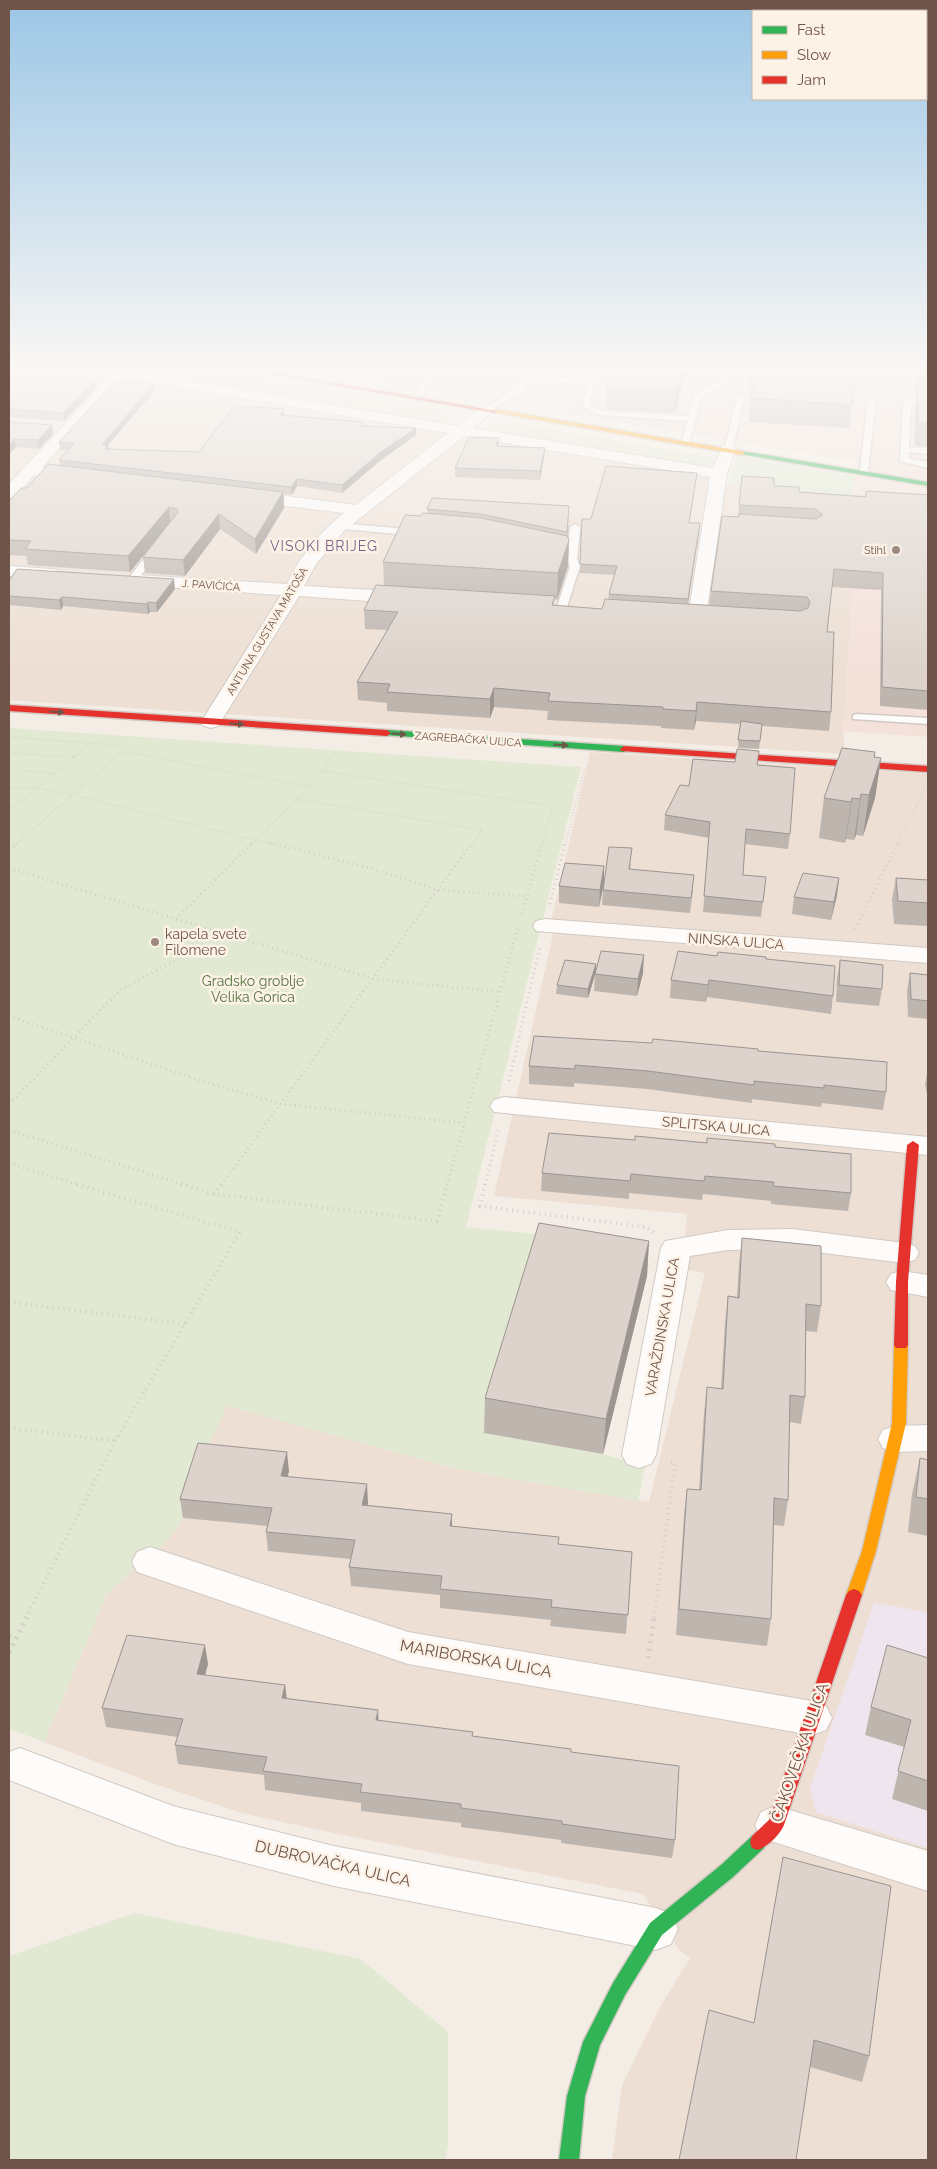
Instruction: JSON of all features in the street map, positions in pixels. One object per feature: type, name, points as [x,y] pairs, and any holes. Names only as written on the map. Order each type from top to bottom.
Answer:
[{"type":"main road","points":[[842,468],[926,485]]},
{"type":"main road","name":"ZAGREBAČKA ULICA","points":[[9,708],[928,769]]},
{"type":"main road","name":"ČAKOVEČKA ULICA","points":[[569,2160],[576,2096],[592,2042],[619,1989],[656,1929],[727,1871],[776,1825],[869,1551],[899,1422],[921,1146]]},
{"type":"street","name":"ANTUNA GUSTAVA MATOŠA","points":[[211,722],[294,591],[299,577],[308,562],[339,526],[411,468]]},
{"type":"street","points":[[684,468],[719,474]]},
{"type":"street","points":[[649,612],[706,616],[717,525],[719,474],[721,468]]},
{"type":"street","points":[[9,494],[31,470],[100,478]]},
{"type":"street","points":[[226,494],[358,510]]},
{"type":"street","points":[[9,571],[66,575]]},
{"type":"street","name":"J. PAVIČIĆA","points":[[113,578],[426,599]]},
{"type":"street","points":[[543,606],[582,608]]},
{"type":"street","name":"NINSKA ULICA","points":[[545,926],[928,956]]},
{"type":"street","name":"SPLITSKA ULICA","points":[[504,1106],[921,1146]]},
{"type":"street","name":"VARAŽDINSKA ULICA","points":[[639,1455],[676,1248],[728,1240],[792,1239],[911,1274]]},
{"type":"street","points":[[895,1439],[928,1438]]},
{"type":"street","name":"MARIBORSKA ULICA","points":[[150,1562],[408,1648],[812,1718]]},
{"type":"street","name":"DUBROVAČKA ULICA","points":[[20,1766],[174,1826],[334,1866],[656,1929]]},
{"type":"street","points":[[776,1825],[928,1871]]},
{"type":"lane","points":[[339,526],[424,533]]},
{"type":"lane","points":[[562,607],[575,566],[572,560],[575,527]]},
{"type":"lane","points":[[132,580],[161,541]]},
{"type":"lane","points":[[540,551],[572,560]]},
{"type":"lane","points":[[857,717],[928,721]]},
{"type":"path","points":[[9,737],[117,745],[125,753]]},
{"type":"path","points":[[9,811],[91,742]]},
{"type":"path","points":[[176,919],[309,786],[338,746]]},
{"type":"path","points":[[9,753],[75,757]]},
{"type":"path","points":[[9,850],[74,795],[114,756],[125,753],[309,786]]},
{"type":"path","points":[[587,758],[545,926],[480,1206],[646,1227],[676,1248]]},
{"type":"path","points":[[9,770],[55,773]]},
{"type":"path","points":[[321,771],[553,806],[522,916]]},
{"type":"path","points":[[845,949],[928,782]]},
{"type":"path","points":[[9,787],[74,795],[373,869],[438,890],[527,896]]},
{"type":"path","points":[[214,1194],[482,830],[296,799]]},
{"type":"path","points":[[9,806],[14,806]]},
{"type":"path","points":[[9,868],[374,979],[500,992]]},
{"type":"path","points":[[9,1130],[214,1194],[437,1221],[519,925]]},
{"type":"path","points":[[9,1104],[120,990],[174,961],[209,929]]},
{"type":"path","points":[[9,1016],[198,1080],[281,1104],[464,1123]]},
{"type":"path","points":[[9,1163],[169,1213],[240,1232],[115,1442],[9,1652]]},
{"type":"path","points":[[9,1302],[185,1324]]},
{"type":"path","points":[[9,1428],[115,1442]]},
{"type":"path","points":[[639,1455],[675,1463],[644,1688]]},
{"type":"path","points":[[9,1636],[16,1637]]},
{"type":"shaded area","points":[[9,468],[655,468],[710,477],[728,484],[854,505],[850,634],[843,731],[845,754],[9,700]]},
{"type":"shaded area","points":[[857,468],[928,468],[928,737],[843,731],[850,634],[854,484]]},
{"type":"shaded area","points":[[590,752],[928,774],[928,2160],[612,2160],[622,2085],[660,2007],[690,1958],[679,1950],[643,1894],[338,1834],[242,1813],[152,1783],[44,1742],[107,1594],[168,1540],[183,1518],[200,1463],[227,1405],[457,1469],[649,1502],[705,1273],[682,1269],[687,1214],[494,1196],[552,939],[552,918]]},
{"type":"shaded area","points":[[874,1603],[928,1612],[928,1848],[816,1812],[810,1788]]},
{"type":"green space","points":[[733,468],[809,468],[855,476],[854,505],[728,484]]},
{"type":"green space","name":"Gradsko groblje Velika Gorica","points":[[9,728],[581,767],[466,1227],[546,1235],[484,1433],[603,1454],[645,1467],[638,1501],[457,1469],[227,1406],[200,1463],[183,1518],[168,1540],[107,1594],[44,1742],[10,1729],[9,1732]]},
{"type":"green space","points":[[135,1913],[361,1959],[448,2032],[448,2146],[445,2160],[9,2160],[9,1956]]},
{"type":"building","points":[[44,468],[83,468],[283,492],[255,539],[219,514],[183,560],[143,557],[178,512],[177,509],[169,507],[128,556],[25,549],[31,541],[9,540],[9,501],[21,488],[27,488]]},
{"type":"building","points":[[130,468],[362,468],[342,485],[297,479],[291,487]]},
{"type":"building","points":[[461,468],[541,468],[540,471]]},
{"type":"building","points":[[605,468],[635,468],[697,473],[689,523],[700,523],[688,599],[609,594],[617,566],[580,564],[582,519],[591,519]]},
{"type":"building","points":[[742,476],[774,478],[774,486],[799,487],[799,492],[866,497],[866,491],[928,495],[928,691],[882,687],[883,573],[834,569],[827,632],[834,632],[831,712],[697,702],[696,711],[663,709],[663,707],[548,701],[550,693],[494,688],[490,699],[387,692],[390,684],[357,682],[398,612],[364,610],[376,585],[555,596],[552,605],[602,609],[605,599],[800,611],[808,608],[810,602],[807,597],[711,591],[722,516],[739,517],[739,514],[816,519],[823,515],[816,509],[739,505]]},
{"type":"building","points":[[432,498],[569,506],[567,532],[481,514],[427,509]]},
{"type":"building","points":[[423,513],[481,518],[567,536],[569,540],[558,573],[383,562],[405,515],[421,516]]},
{"type":"building","points":[[17,569],[174,579],[156,603],[148,602],[147,604],[62,597],[59,600],[9,596],[9,581]]},
{"type":"building","points":[[741,721],[762,724],[760,741],[738,740]]},
{"type":"building","points":[[842,748],[875,752],[874,757],[881,758],[869,795],[861,794],[860,799],[852,798],[851,802],[824,798]]},
{"type":"building","points":[[737,749],[759,751],[757,765],[795,768],[790,834],[746,829],[743,875],[766,877],[763,902],[704,896],[710,822],[665,815],[680,785],[689,786],[693,759],[735,762]]},
{"type":"building","points":[[609,847],[632,848],[629,869],[694,875],[691,898],[603,890]]},
{"type":"building","points":[[565,863],[604,866],[600,890],[559,886]]},
{"type":"building","points":[[803,873],[839,878],[834,902],[794,897]]},
{"type":"building","points":[[896,878],[928,880],[928,903],[898,901]]},
{"type":"building","points":[[601,951],[644,955],[638,979],[595,974]]},
{"type":"building","points":[[678,951],[717,956],[718,952],[835,966],[833,996],[709,980],[708,985],[671,980]]},
{"type":"building","points":[[565,960],[596,964],[588,989],[557,985]]},
{"type":"building","points":[[840,960],[883,965],[882,989],[839,985]]},
{"type":"building","points":[[910,973],[928,975],[928,1001],[911,999]]},
{"type":"building","points":[[534,1036],[652,1043],[653,1039],[758,1049],[758,1051],[887,1062],[886,1092],[824,1085],[824,1088],[754,1081],[754,1085],[648,1071],[575,1065],[575,1069],[529,1066]]},
{"type":"building","points":[[549,1133],[635,1140],[635,1136],[707,1143],[707,1138],[775,1144],[775,1147],[851,1154],[851,1193],[773,1186],[774,1182],[705,1176],[704,1181],[631,1174],[630,1181],[542,1173]]},
{"type":"building","points":[[539,1223],[649,1241],[606,1419],[485,1398]]},
{"type":"building","points":[[742,1238],[821,1246],[821,1306],[806,1304],[805,1397],[790,1395],[788,1500],[774,1498],[771,1619],[679,1609],[687,1489],[701,1490],[707,1387],[723,1389],[728,1296],[739,1298]]},
{"type":"building","points":[[198,1443],[287,1452],[281,1476],[367,1484],[362,1505],[452,1514],[450,1526],[559,1537],[558,1544],[632,1552],[628,1615],[551,1607],[552,1600],[440,1589],[442,1576],[349,1567],[355,1540],[266,1532],[272,1508],[180,1499]]},
{"type":"building","points":[[920,1458],[928,1460],[928,1499],[916,1497]]},
{"type":"building","points":[[127,1635],[205,1645],[197,1674],[285,1685],[282,1698],[378,1710],[376,1720],[473,1732],[472,1736],[571,1749],[571,1752],[679,1766],[675,1840],[562,1824],[562,1821],[461,1808],[461,1804],[360,1792],[362,1784],[263,1771],[267,1757],[175,1745],[183,1719],[102,1708]]},
{"type":"building","points":[[887,1645],[928,1658],[928,1781],[898,1771],[911,1720],[871,1707]]},
{"type":"building","points":[[783,1857],[891,1886],[869,2056],[814,2040],[796,2160],[679,2160],[709,2010],[754,2023]]},
{"type":"traffic: fast","points":[[833,468],[928,484]]},
{"type":"traffic: fast","points":[[387,733],[624,749]]},
{"type":"traffic: fast","points":[[569,2160],[576,2096],[592,2042],[619,1989],[656,1929],[727,1871],[758,1842]]},
{"type":"traffic: slow","points":[[854,1595],[869,1551],[899,1423],[901,1345]]},
{"type":"traffic: jam","points":[[9,708],[387,733]]},
{"type":"traffic: jam","points":[[624,749],[928,769]]},
{"type":"traffic: jam","points":[[901,1345],[902,1282],[913,1145]]},
{"type":"traffic: jam","points":[[758,1842],[776,1825],[854,1595]]},
{"type":"place","name":"Stihl","points":[[896,550]]},
{"type":"place","name":"kapela svete Filomene","points":[[155,942]]},
{"type":"district","name":"VISOKI BRIJEG","points":[[324,546]]}]
